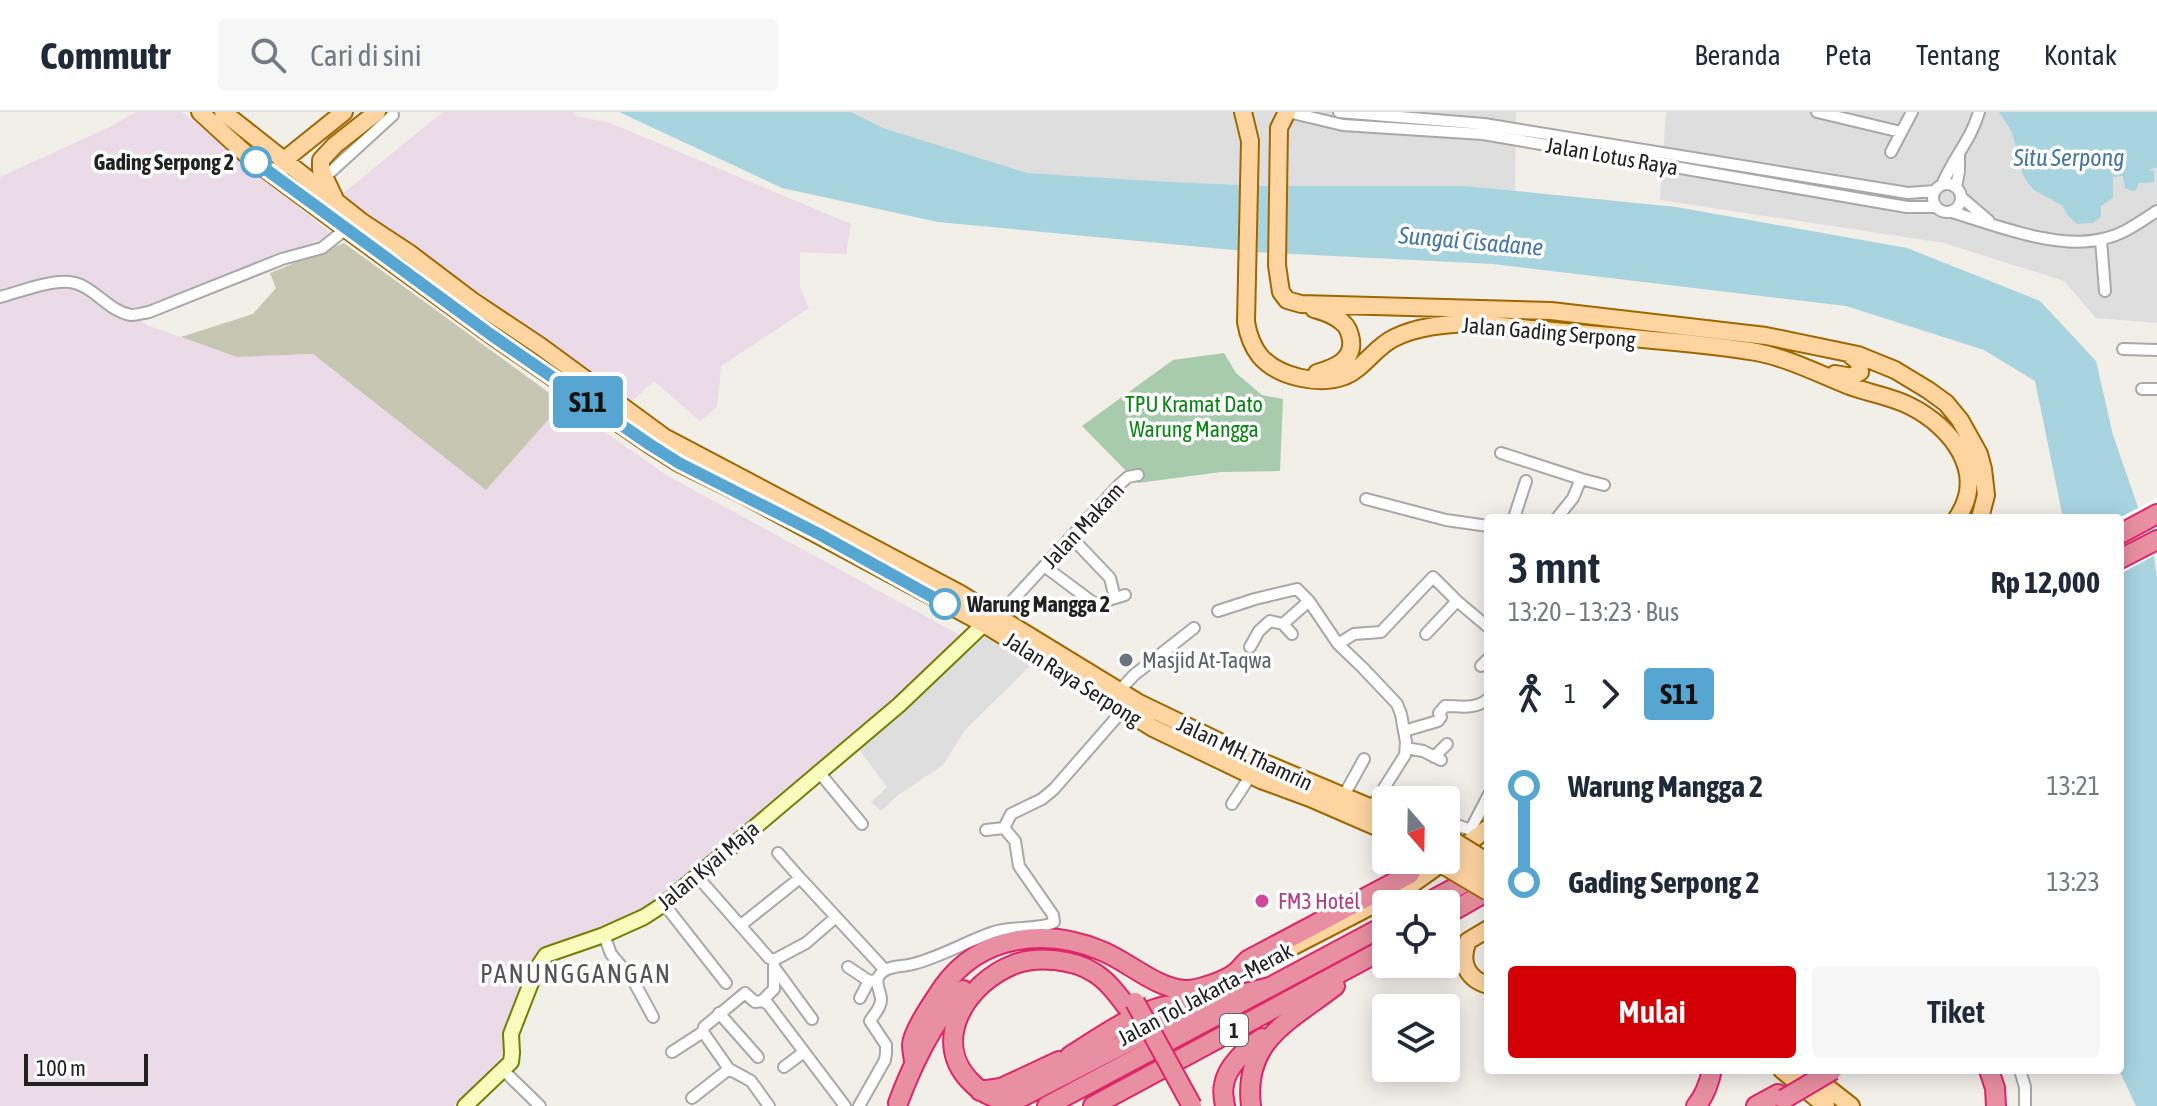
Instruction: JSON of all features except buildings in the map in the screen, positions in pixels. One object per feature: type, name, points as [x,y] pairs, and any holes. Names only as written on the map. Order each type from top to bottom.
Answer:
[{"type":"highway","points":[[2124,532],[2157,514]]},
{"type":"highway","points":[[2124,557],[2157,540]]},
{"type":"highway","points":[[1452,890],[1484,873]]},
{"type":"highway","points":[[914,1063],[911,1042],[950,977],[970,959],[994,947],[1022,938],[1056,937],[1103,951],[1157,981],[1183,990],[1199,989],[1236,973],[1248,960],[1410,874]]},
{"type":"highway","points":[[1460,907],[1484,894]]},
{"type":"highway","name":"Jalan Tol Jakarta–Merak","points":[[1047,1106],[1372,932]]},
{"type":"highway","points":[[898,1103],[914,1063],[956,997],[973,979],[1013,954],[1045,949],[1071,953],[1099,964],[1119,981],[1181,1106]]},
{"type":"highway","name":"Jalan Tol Jakarta–Merak","points":[[1093,1106],[1372,956]]},
{"type":"highway","points":[[1251,1106],[1252,1071],[1256,1057],[1268,1039],[1372,958]]},
{"type":"highway","points":[[1192,1106],[1131,1004],[1093,972],[1070,962],[1048,960],[1018,963],[996,973],[978,987],[964,1004],[956,1022],[952,1040],[957,1062],[969,1081],[980,1091],[1002,1100],[1018,1099],[1157,1027],[1213,1001],[1270,987]]},
{"type":"highway","points":[[980,1091],[1001,1088],[1151,1011],[1172,1005],[1200,1008]]},
{"type":"highway","points":[[1225,1106],[1224,1082],[1229,1071],[1257,1041],[1285,1025]]},
{"type":"highway","points":[[1696,1106],[1710,1083],[1711,1074]]},
{"type":"highway","points":[[1778,1100],[1812,1074]]},
{"type":"highway","points":[[1756,1106],[1778,1100],[1826,1074]]},
{"type":"highway","points":[[1980,1074],[1985,1089],[1982,1106]]},
{"type":"highway","points":[[1990,1074],[1996,1106]]},
{"type":"main road","points":[[200,112],[248,156],[346,229],[649,444],[679,463],[871,554]]},
{"type":"main road","points":[[223,112],[283,161]]},
{"type":"main road","points":[[284,183],[280,169],[283,161],[344,112]]},
{"type":"main road","points":[[1226,112],[1243,114]]},
{"type":"main road","points":[[1288,112],[1279,128],[1278,142],[1277,265],[1281,292],[1293,303],[1341,321],[1351,338],[1348,356],[1335,367],[1298,377]]},
{"type":"main road","points":[[335,199],[324,178],[320,163],[322,158],[335,145],[385,114]]},
{"type":"main road","name":"Jalan Gading Serpong","points":[[1243,114],[1250,141],[1246,322],[1254,349],[1266,362],[1280,370],[1311,380],[1344,376],[1394,337],[1445,324],[1472,323],[1680,342],[1759,353],[1908,404],[1930,417],[1960,449],[1966,465],[1969,486],[1966,505],[1960,514]]},
{"type":"main road","name":"Jalan MH.Thamrin","points":[[283,161],[362,222],[664,437],[991,620],[1084,677],[1338,795]]},
{"type":"main road","name":"Jalan Gading Serpong","points":[[1301,304],[1551,311],[1766,336],[1868,358],[1895,370],[1946,403],[1979,454],[1986,483],[1981,514]]},
{"type":"main road","points":[[1809,368],[1852,377],[1860,372],[1860,365],[1848,353]]},
{"type":"main road","points":[[1890,400],[1871,387],[1867,374],[1875,370],[1895,370]]},
{"type":"main road","name":"Jalan Kyai Maja","points":[[503,1070],[511,1062],[511,1034],[541,960],[550,952],[604,935],[664,904],[899,705],[991,620]]},
{"type":"main road","name":"Jalan Raya Serpong","points":[[1084,677],[1123,710],[1251,775],[1372,808]]},
{"type":"main road","name":"Jalan Raya Serpong","points":[[1338,795],[1372,808]]},
{"type":"main road","points":[[1460,850],[1484,834]]},
{"type":"main road","points":[[1484,836],[1479,844],[1484,853]]},
{"type":"main road","points":[[1460,844],[1484,858]]},
{"type":"main road","points":[[1460,855],[1484,869]]},
{"type":"main road","points":[[1460,862],[1484,877]]},
{"type":"main road","points":[[1236,973],[1252,968],[1408,887],[1426,874]]},
{"type":"main road","points":[[1458,874],[1484,890]]},
{"type":"main road","points":[[1482,932],[1470,948],[1474,966],[1484,974]]},
{"type":"main road","points":[[1482,932],[1468,941],[1464,963],[1473,978],[1484,983]]},
{"type":"main road","points":[[465,1106],[503,1070]]},
{"type":"main road","points":[[1787,1074],[1826,1106]]},
{"type":"main road","points":[[1810,1074],[1851,1106]]},
{"type":"street","name":"Jalan Lotus Raya","points":[[1288,112],[1484,124],[1908,193],[1949,184],[1958,192]]},
{"type":"street","points":[[1817,112],[1851,116],[1901,132]]},
{"type":"street","points":[[1891,152],[1912,112]]},
{"type":"street","points":[[1936,207],[1933,199],[1974,130],[1979,112]]},
{"type":"street","name":"Jalan Lotus Raya","points":[[1335,115],[1343,125],[1483,134],[1907,207],[1936,207],[1943,212],[2058,241],[2101,240]]},
{"type":"street","points":[[1952,212],[1959,206],[1959,153]]},
{"type":"street","points":[[1958,192],[1993,225]]},
{"type":"street","points":[[2105,291],[2101,240],[2127,230],[2157,211]]},
{"type":"street","points":[[0,297],[59,282],[71,282],[82,285],[123,312],[133,315],[149,312],[282,259],[322,248],[346,229]]},
{"type":"street","points":[[2123,349],[2157,350]]},
{"type":"street","points":[[2142,389],[2157,389]]},
{"type":"street","points":[[1501,453],[1604,485]]},
{"type":"street","name":"Jalan Makam","points":[[991,620],[1123,481],[1138,475]]},
{"type":"street","points":[[1560,514],[1573,498],[1581,479]]},
{"type":"street","points":[[1515,514],[1526,481]]},
{"type":"street","points":[[1366,499],[1446,520],[1484,525]]},
{"type":"street","points":[[1044,566],[1093,603],[1120,597],[1110,578],[1071,537]]},
{"type":"street","points":[[1338,644],[1354,634],[1381,632],[1433,577],[1484,624]]},
{"type":"street","points":[[1218,611],[1297,589],[1309,601],[1338,644],[1397,704],[1406,748],[1405,755],[1386,786]]},
{"type":"street","points":[[1283,624],[1309,601]]},
{"type":"street","points":[[1426,634],[1457,601]]},
{"type":"street","points":[[1250,647],[1259,631],[1270,621],[1283,624],[1292,634]]},
{"type":"street","points":[[1119,691],[1134,675],[1194,628]]},
{"type":"street","points":[[1404,731],[1438,721],[1441,717],[1439,713],[1445,706],[1470,707],[1484,703]]},
{"type":"street","points":[[1004,828],[1011,814],[1042,799],[1054,789],[1123,710]]},
{"type":"street","points":[[1406,748],[1423,751],[1438,759],[1447,744]]},
{"type":"street","points":[[1338,795],[1364,759]]},
{"type":"street","points":[[818,771],[862,824]]},
{"type":"street","points":[[1232,804],[1251,775]]},
{"type":"street","points":[[1460,826],[1471,829],[1484,804]]},
{"type":"street","points":[[986,830],[1004,828]]},
{"type":"street","points":[[860,998],[885,970],[913,964],[994,932],[1054,922],[1053,915],[1019,866],[1015,841],[1004,828]]},
{"type":"street","points":[[778,853],[885,970]]},
{"type":"street","points":[[696,875],[774,964],[812,1019]]},
{"type":"street","points":[[741,925],[800,878]]},
{"type":"street","points":[[664,904],[726,983]]},
{"type":"street","points":[[774,964],[806,943],[836,917]]},
{"type":"street","points":[[604,935],[611,954],[633,980],[653,1017]]},
{"type":"street","points":[[762,1001],[774,989],[774,964]]},
{"type":"street","points":[[848,967],[873,981],[880,1005],[870,1021],[886,1045],[885,1060],[859,1106]]},
{"type":"street","points":[[672,1052],[703,1032],[704,1027],[743,993],[755,1002],[768,1004],[845,1106]]},
{"type":"street","points":[[719,1013],[758,1057]]},
{"type":"street","points":[[703,1032],[729,1069],[751,1081],[769,1106]]},
{"type":"street","points":[[784,1067],[804,1052]]},
{"type":"street","points":[[692,1098],[729,1069]]},
{"type":"street","points":[[503,1070],[540,1106]]},
{"type":"street","points":[[2021,1074],[2025,1106]]},
{"type":"shaded area","points":[[136,112],[182,112],[333,235],[131,311],[146,325],[237,357],[313,354],[486,490],[563,403],[668,476],[967,639],[637,922],[544,954],[515,1002],[500,1062],[453,1106],[0,1106],[0,177]]},
{"type":"shaded area","points":[[443,112],[573,112],[576,116],[610,123],[851,224],[846,254],[800,252],[800,288],[809,308],[721,366],[717,407],[700,421],[654,381],[632,401],[341,195]]},
{"type":"shaded area","points":[[851,112],[1516,112],[1515,191],[1466,186],[1268,186],[1028,173],[883,128]]},
{"type":"shaded area","points":[[1666,112],[2157,112],[2157,323],[2096,318],[2064,281],[1944,243],[1660,200]]},
{"type":"shaded area","points":[[344,243],[563,403],[486,490],[313,354],[237,357],[181,337],[253,314],[276,288],[270,273]]},
{"type":"shaded area","points":[[985,637],[1030,666],[965,730],[943,765],[898,795],[881,811],[871,802],[887,787],[858,748]]},
{"type":"green space","name":"TPU Kramat Dato Warung Mangga","points":[[1224,353],[1236,373],[1262,395],[1283,399],[1280,471],[1221,472],[1138,483],[1082,426],[1173,360]]},
{"type":"water","name":"Sungai Cisadane","points":[[619,112],[851,112],[883,128],[1028,173],[1268,186],[1466,186],[1676,207],[1907,248],[2040,301],[2096,361],[2113,435],[2153,551],[2157,578],[2157,1106],[2136,1106],[2121,1074],[2124,1074],[2124,514],[2062,514],[2035,381],[1984,350],[1846,306],[1493,264],[1255,252],[938,222],[782,188]]},
{"type":"water","name":"Situ Serpong","points":[[1999,112],[2157,112],[2157,167],[2149,170],[2154,171],[2154,182],[2139,183],[2132,191],[2125,188],[2123,176],[2113,177],[2113,198],[2101,206],[2101,217],[2093,223],[2077,224],[2063,206],[2034,190],[2028,183],[2012,132]]},
{"type":"pier","points":[[2157,498],[2157,554],[2124,572],[2124,515]]},
{"type":"bus line","name":"S11","points":[[256,162],[490,334],[649,444],[679,463],[819,534],[945,604]]},
{"type":"place","name":"Gading Serpong 2","points":[[256,162]]},
{"type":"place","name":"Warung Mangga 2","points":[[945,604]]},
{"type":"place","name":"Masjid At-Taqwa","points":[[1126,660]]},
{"type":"place","name":"FM3 Hotel","points":[[1262,901]]},
{"type":"district","name":"PANUNGGANGAN","points":[[576,974]]}]
